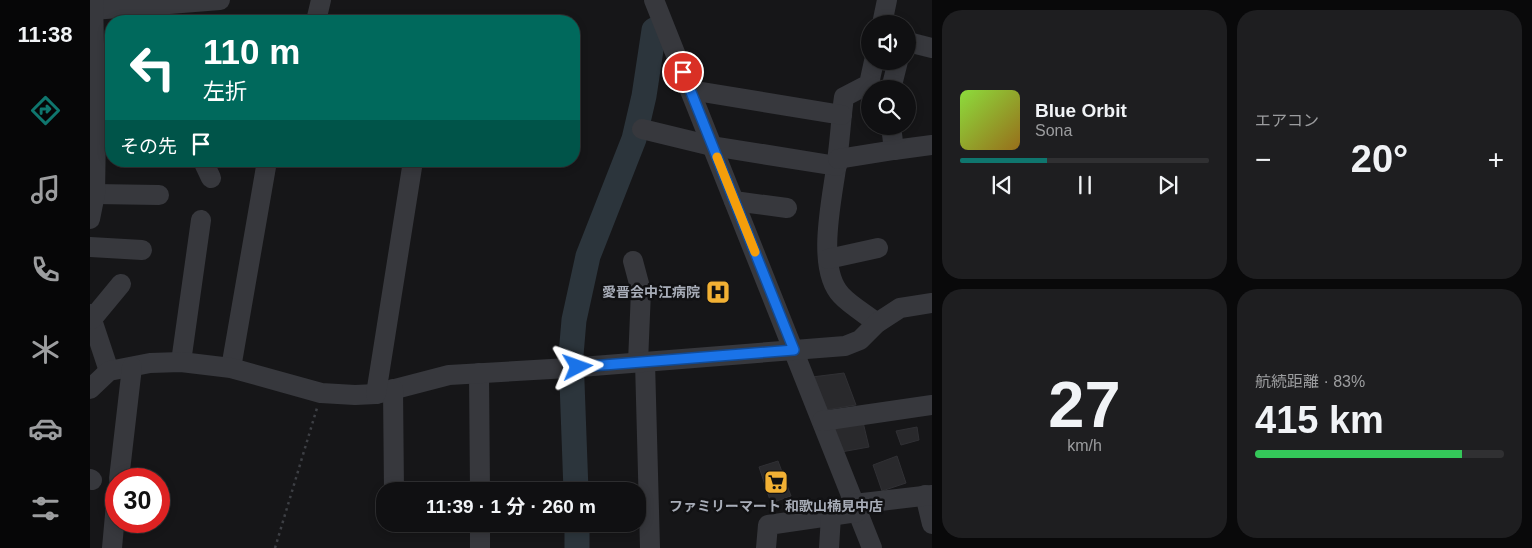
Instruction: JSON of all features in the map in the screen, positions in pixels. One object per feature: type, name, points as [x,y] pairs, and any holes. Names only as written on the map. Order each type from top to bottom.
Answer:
[{"type":"street","points":[[90,219],[93,184],[103,129],[93,5],[220,0]]},
{"type":"street","points":[[317,15],[321,0]]},
{"type":"street","points":[[654,0],[872,548]]},
{"type":"street","points":[[884,15],[887,0]]},
{"type":"street","points":[[916,44],[932,48]]},
{"type":"street","points":[[872,70],[869,84],[844,97],[826,239],[833,281],[840,295],[877,323]]},
{"type":"street","points":[[690,90],[842,115]]},
{"type":"street","points":[[642,129],[712,146],[837,163],[894,150],[932,145]]},
{"type":"street","points":[[892,135],[894,150]]},
{"type":"street","points":[[231,368],[266,167]]},
{"type":"street","points":[[393,482],[385,391],[412,167]]},
{"type":"street","points":[[93,184],[159,195]]},
{"type":"street","points":[[734,201],[787,208]]},
{"type":"street","points":[[182,362],[201,220]]},
{"type":"street","points":[[90,247],[142,250]]},
{"type":"street","points":[[828,259],[878,248]]},
{"type":"street","points":[[633,261],[641,290],[642,362],[650,548]]},
{"type":"street","points":[[109,371],[91,316],[121,284]]},
{"type":"street","points":[[90,389],[109,371],[150,363],[182,362],[231,368],[321,394],[354,395],[385,391],[449,375],[845,346],[860,340],[877,323],[900,308],[932,303]]},
{"type":"street","points":[[120,468],[132,367]]},
{"type":"street","points":[[479,373],[480,482]]},
{"type":"street","points":[[822,421],[932,404]]},
{"type":"street","points":[[766,548],[768,525],[831,516],[856,508],[929,495],[932,524]]},
{"type":"street","points":[[829,548],[831,516]]},
{"type":"street","points":[[480,532],[480,548]]},
{"type":"street","points":[[112,548],[113,533]]},
{"type":"path","points":[[275,548],[321,394]]},
{"type":"building","points":[[844,373],[856,405],[825,410],[812,377]]},
{"type":"building","points":[[862,418],[869,447],[841,452],[834,432],[840,423]]},
{"type":"building","points":[[917,427],[919,440],[901,445],[896,431]]},
{"type":"building","points":[[897,456],[906,483],[882,491],[873,465]]},
{"type":"building","points":[[778,461],[791,496],[771,503],[759,467]]},
{"type":"waterway","points":[[576,482],[571,355],[574,320],[588,256],[634,139],[644,96],[654,30]]},
{"type":"waterway","points":[[577,532],[577,548]]},
{"type":"slow traffic","points":[[717,157],[755,252]]},
{"type":"place","name":"愛晋会中江病院","points":[[718,292]]},
{"type":"place","name":"ファミリーマート 和歌山楠見中店","points":[[776,482]]},
{"type":"route","points":[[578,367],[794,350],[683,72]]}]
